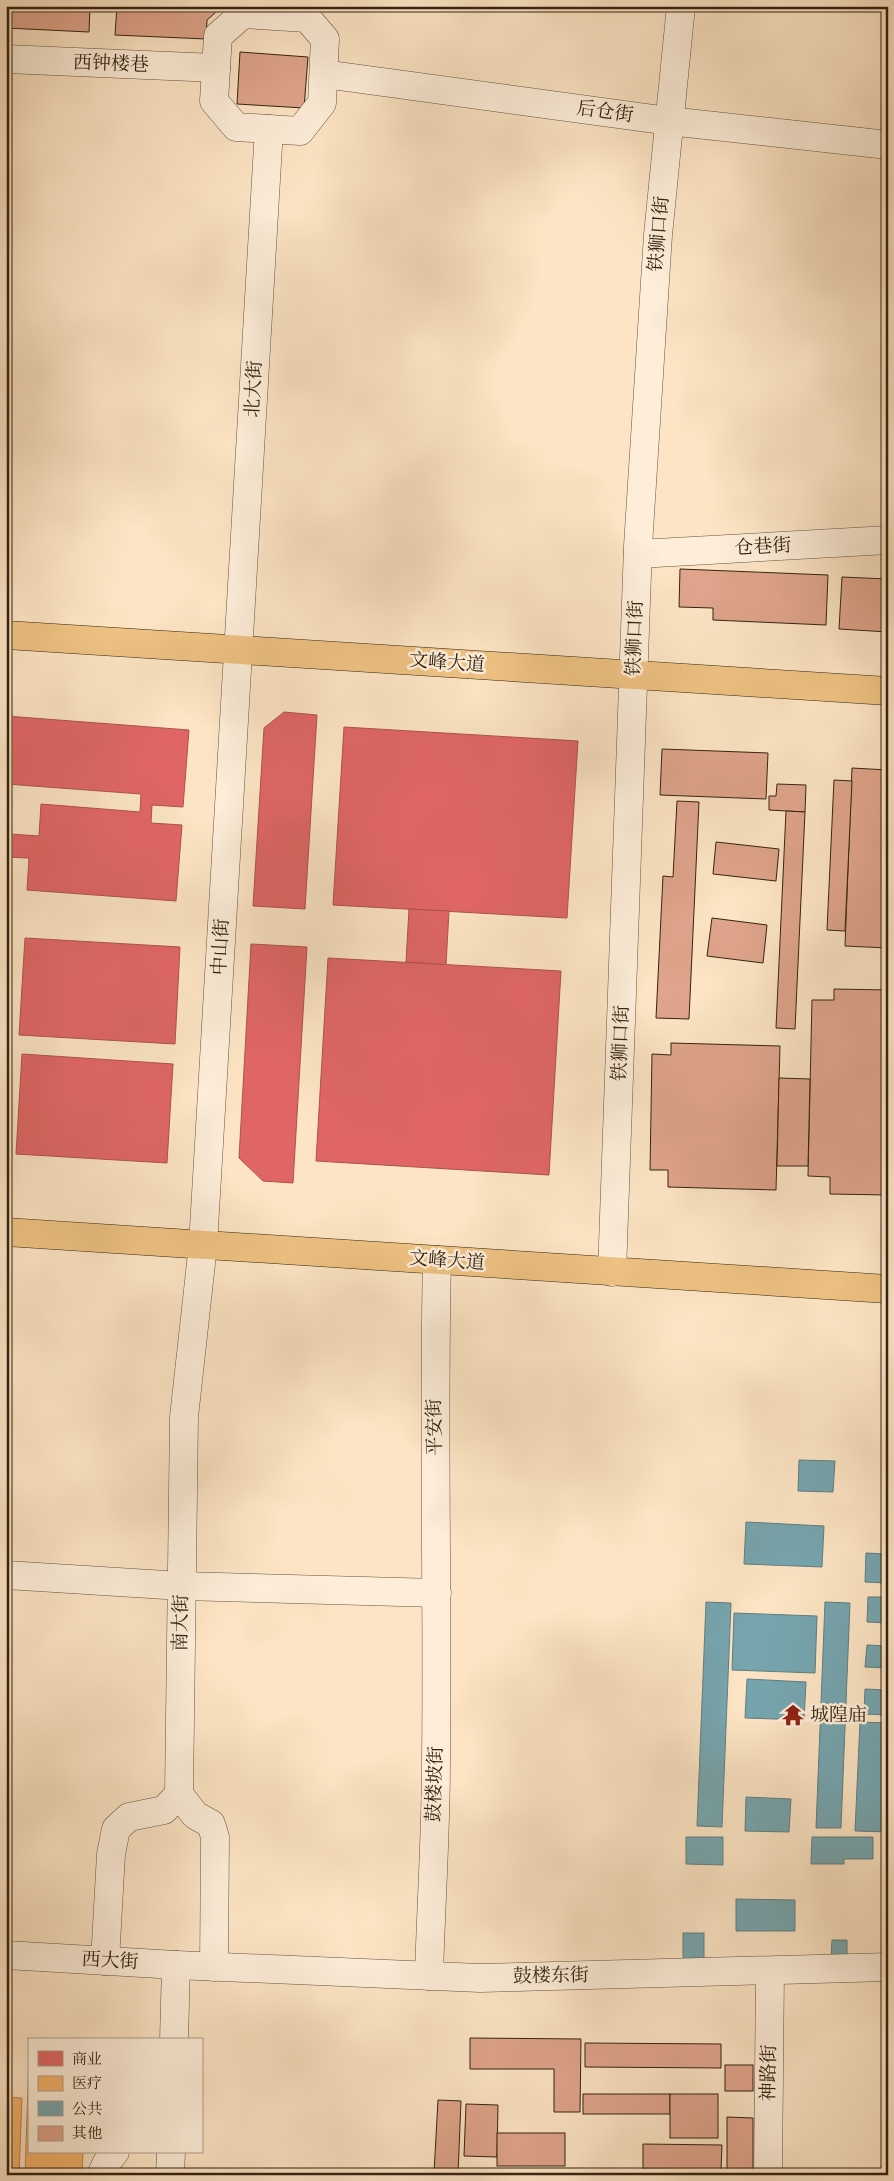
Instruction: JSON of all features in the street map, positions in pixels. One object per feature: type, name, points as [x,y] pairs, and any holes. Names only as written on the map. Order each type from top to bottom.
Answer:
[{"type":"main road","name":"文峰大道","points":[[6,634],[888,691]]},
{"type":"main road","name":"文峰大道","points":[[6,1232],[888,1290]]},
{"type":"street","name":"铁狮口街","points":[[612,1272],[638,554],[658,235],[681,6]]},
{"type":"street","points":[[277,11],[307,18],[326,38],[322,103],[300,131],[236,127],[214,101],[218,36],[243,14],[277,11]]},
{"type":"street","name":"西钟楼巷","points":[[6,59],[216,68]]},
{"type":"street","name":"后仓街","points":[[324,74],[669,121],[888,145]]},
{"type":"street","name":"北大街","points":[[238,650],[270,129]]},
{"type":"street","name":"仓巷街","points":[[638,554],[888,540]]},
{"type":"street","name":"中山街","points":[[203,1245],[238,650]]},
{"type":"street","name":"南大街","points":[[179,1794],[184,1417],[203,1245]]},
{"type":"street","name":"平安街","points":[[437,1260],[434,1396],[437,1593]]},
{"type":"street","points":[[6,1574],[182,1586],[437,1593]]},
{"type":"street","name":"鼓楼坡街","points":[[429,1976],[436,1762],[437,1593]]},
{"type":"street","points":[[105,1961],[111,1854],[116,1829],[129,1817],[164,1810],[179,1794],[195,1815],[211,1824],[215,1837],[214,1967]]},
{"type":"street","name":"西大街","points":[[6,1955],[214,1967]]},
{"type":"street","points":[[174,2038],[176,1965]]},
{"type":"street","name":"鼓楼东街","points":[[214,1967],[480,1978],[888,1967]]},
{"type":"street","name":"神路街","points":[[768,2175],[770,1971]]},
{"type":"street","points":[[100,2175],[113,2154]]},
{"type":"street","points":[[170,2175],[171,2154]]},
{"type":"building: 商业","points":[[284,712],[317,715],[305,909],[253,906],[264,728]]},
{"type":"building: 商业","points":[[6,716],[189,730],[183,807],[152,805],[151,823],[182,825],[176,901],[27,890],[29,858],[6,857],[6,802],[12,802],[10,834],[39,836],[41,804],[140,812],[141,794],[6,784]]},
{"type":"building: 商业","points":[[344,727],[578,741],[567,918],[333,905]]},
{"type":"building: 商业","points":[[409,909],[449,911],[446,965],[406,962]]},
{"type":"building: 商业","points":[[25,938],[180,947],[175,1044],[19,1035]]},
{"type":"building: 商业","points":[[251,944],[307,947],[293,1183],[263,1181],[239,1158]]},
{"type":"building: 商业","points":[[328,958],[561,971],[549,1175],[316,1161]]},
{"type":"building: 商业","points":[[22,1054],[173,1064],[167,1163],[16,1154]]},
{"type":"building: 医疗","points":[[28,2086],[28,2154],[83,2154],[82,2175],[25,2175]]},
{"type":"building: 医疗","points":[[6,2097],[22,2098],[19,2175],[6,2175]]},
{"type":"building: 公共","points":[[799,1460],[835,1461],[833,1492],[798,1491]]},
{"type":"building: 公共","points":[[746,1522],[824,1526],[822,1567],[744,1564]]},
{"type":"building: 公共","points":[[866,1553],[888,1554],[888,1583],[865,1582]]},
{"type":"building: 公共","points":[[868,1597],[888,1597],[888,1623],[867,1622]]},
{"type":"building: 公共","points":[[706,1602],[731,1603],[722,1827],[697,1826]]},
{"type":"building: 公共","points":[[825,1602],[850,1603],[841,1828],[816,1828]]},
{"type":"building: 公共","points":[[734,1613],[817,1616],[815,1673],[732,1670]]},
{"type":"building: 公共","points":[[867,1645],[888,1646],[888,1668],[865,1667]]},
{"type":"building: 公共","points":[[747,1679],[806,1682],[804,1720],[745,1718]]},
{"type":"building: 公共","points":[[865,1689],[888,1690],[888,1715],[864,1714]]},
{"type":"building: 公共","points":[[860,1722],[888,1723],[888,1832],[855,1831]]},
{"type":"building: 公共","points":[[746,1797],[791,1799],[789,1832],[745,1831]]},
{"type":"building: 公共","points":[[686,1837],[723,1837],[723,1865],[686,1864]]},
{"type":"building: 公共","points":[[812,1837],[873,1837],[873,1859],[844,1859],[844,1864],[811,1864]]},
{"type":"building: 公共","points":[[736,1899],[795,1900],[795,1931],[736,1931]]},
{"type":"building: 公共","points":[[683,1933],[704,1933],[704,1959],[683,1959]]},
{"type":"building: 公共","points":[[832,1940],[847,1940],[847,1957],[831,1957]]},
{"type":"building: 其他","points":[[6,6],[90,6],[89,32],[6,28]]},
{"type":"building: 其他","points":[[117,6],[223,6],[207,20],[206,39],[115,35]]},
{"type":"building: 其他","points":[[240,52],[308,57],[304,108],[237,104]]},
{"type":"building: 其他","points":[[680,569],[828,575],[826,625],[713,620],[713,608],[679,607]]},
{"type":"building: 其他","points":[[842,577],[888,579],[888,632],[839,629]]},
{"type":"building: 其他","points":[[662,749],[768,753],[766,799],[660,795]]},
{"type":"building: 其他","points":[[852,768],[888,770],[888,948],[845,946]]},
{"type":"building: 其他","points":[[834,780],[852,781],[845,931],[827,930]]},
{"type":"building: 其他","points":[[777,784],[806,785],[805,812],[769,810],[769,796],[776,796]]},
{"type":"building: 其他","points":[[677,801],[699,802],[689,1019],[656,1018],[663,876],[673,877]]},
{"type":"building: 其他","points":[[786,811],[805,812],[795,1029],[776,1028]]},
{"type":"building: 其他","points":[[716,842],[779,849],[776,881],[713,874]]},
{"type":"building: 其他","points":[[712,918],[767,925],[763,963],[707,956]]},
{"type":"building: 其他","points":[[834,989],[888,990],[888,1195],[830,1194],[830,1177],[808,1176],[812,1000],[834,1000]]},
{"type":"building: 其他","points":[[671,1043],[780,1046],[776,1190],[668,1187],[668,1170],[650,1170],[652,1054],[671,1055]]},
{"type":"building: 其他","points":[[779,1078],[810,1079],[808,1166],[777,1166]]},
{"type":"building: 其他","points":[[470,2038],[581,2039],[580,2112],[554,2112],[554,2069],[470,2069]]},
{"type":"building: 其他","points":[[585,2043],[721,2044],[721,2068],[585,2067]]},
{"type":"building: 其他","points":[[725,2065],[753,2065],[753,2091],[725,2091]]},
{"type":"building: 其他","points":[[583,2094],[670,2094],[670,2114],[583,2114]]},
{"type":"building: 其他","points":[[670,2094],[718,2094],[718,2138],[670,2138]]},
{"type":"building: 其他","points":[[438,2100],[461,2101],[458,2174],[434,2173]]},
{"type":"building: 其他","points":[[466,2104],[498,2105],[497,2157],[464,2156]]},
{"type":"building: 其他","points":[[727,2117],[753,2118],[753,2171],[727,2171]]},
{"type":"building: 其他","points":[[497,2133],[565,2133],[565,2166],[497,2166]]},
{"type":"building: 其他","points":[[643,2144],[722,2145],[721,2170],[643,2169]]},
{"type":"place","name":"城隍庙","points":[[793,1715]]}]
